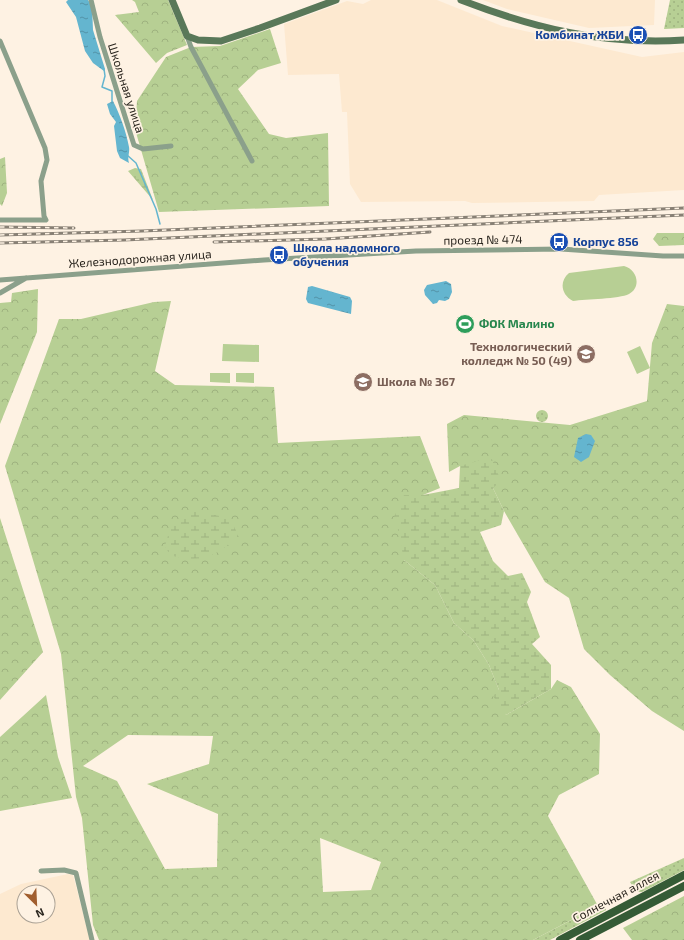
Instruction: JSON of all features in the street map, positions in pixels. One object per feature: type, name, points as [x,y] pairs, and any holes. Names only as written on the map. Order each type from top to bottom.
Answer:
[{"type":"main road","name":"Солнечная аллея","points":[[560,940],[684,875]]},
{"type":"main road","name":"Солнечная аллея","points":[[580,940],[684,886]]},
{"type":"street","name":"Школьная улица","points":[[91,0],[100,37],[134,145],[143,149],[171,146]]},
{"type":"street","points":[[172,0],[191,47],[252,161]]},
{"type":"street","points":[[187,36],[198,40],[221,41],[267,26],[336,0]]},
{"type":"street","points":[[461,0],[503,16],[551,30],[604,39],[660,41],[684,40]]},
{"type":"street","points":[[0,41],[45,148],[47,160],[41,181],[44,216],[46,220],[0,220]]},
{"type":"street","name":"проезд № 474","points":[[282,259],[416,251],[561,248],[663,256],[684,256]]},
{"type":"street","name":"Железнодорожная улица","points":[[0,280],[282,259]]},
{"type":"street","points":[[0,293],[27,278]]},
{"type":"street","points":[[42,871],[64,870],[76,873],[92,940]]},
{"type":"shaded area","points":[[371,0],[437,0],[502,26],[642,57],[684,52],[684,190],[599,195],[594,201],[472,203],[465,201],[361,202],[350,184],[347,112],[342,112],[339,74],[288,75],[284,24],[347,1],[363,4]]},
{"type":"shaded area","points":[[483,0],[655,0],[654,25],[589,28],[507,9]]},
{"type":"shaded area","points":[[68,874],[73,875],[90,940],[0,940],[0,894],[16,886],[16,924],[56,924],[56,884],[21,884]]},
{"type":"green space","points":[[132,0],[168,0],[187,45],[167,53],[156,63],[115,15],[139,12],[135,2]]},
{"type":"green space","points":[[670,0],[684,0],[684,28],[664,29]]},
{"type":"green space","points":[[270,29],[281,63],[258,70],[238,89],[269,134],[286,138],[328,133],[329,206],[159,212],[135,129],[137,101],[166,57],[191,47],[220,46]]},
{"type":"green space","points":[[5,157],[7,193],[2,206],[0,204],[0,159]]},
{"type":"green space","points":[[135,168],[141,169],[153,200],[128,171]]},
{"type":"green space","points":[[657,233],[684,233],[684,245],[659,246],[653,239]]},
{"type":"green space","points":[[624,266],[635,274],[637,283],[636,287],[629,294],[610,298],[573,301],[564,292],[564,280],[569,273]]},
{"type":"green space","points":[[38,289],[37,332],[0,424],[0,303],[11,302],[12,293]]},
{"type":"green space","points":[[171,301],[155,371],[175,385],[274,387],[278,443],[420,436],[440,488],[423,495],[404,495],[404,560],[435,585],[454,623],[474,641],[489,665],[499,690],[506,715],[551,689],[557,680],[571,687],[600,734],[599,774],[559,795],[548,816],[598,906],[533,940],[99,940],[93,925],[82,818],[76,797],[61,654],[5,466],[59,319],[81,319],[154,302]],"holes":[[[128,735],[213,736],[209,764],[147,784],[218,814],[217,867],[165,869],[117,781],[83,766]],[[320,838],[381,862],[371,890],[323,892]]]},
{"type":"green space","points":[[667,304],[684,306],[684,731],[652,711],[610,675],[584,649],[569,598],[545,582],[504,511],[493,488],[460,466],[449,472],[447,424],[464,415],[570,425],[647,401],[652,343]]},
{"type":"green space","points":[[223,344],[259,345],[259,362],[222,361]]},
{"type":"green space","points":[[640,346],[650,368],[637,374],[627,352]]},
{"type":"green space","points":[[210,373],[230,373],[230,383],[210,382]]},
{"type":"green space","points":[[236,373],[254,373],[254,383],[236,382]]},
{"type":"green space","points":[[540,410],[544,410],[548,416],[544,422],[540,422],[536,418],[536,414]]},
{"type":"green space","points":[[491,457],[501,481],[493,488],[504,511],[501,525],[480,532],[493,561],[508,576],[522,573],[531,592],[527,602],[540,637],[532,644],[551,665],[551,689],[506,715],[493,696],[499,690],[489,665],[474,641],[454,623],[435,585],[404,560],[395,515],[404,495],[423,495],[459,488],[460,466]]},
{"type":"green space","points":[[194,511],[230,518],[238,535],[223,549],[207,557],[190,559],[170,555],[165,546],[171,525]]},
{"type":"green space","points":[[0,518],[43,652],[0,700]]},
{"type":"green space","points":[[46,695],[58,757],[72,798],[0,811],[0,737]]},
{"type":"green space","points":[[684,858],[684,870],[642,892],[636,892],[630,882]]},
{"type":"green space","points":[[684,896],[684,940],[632,940],[623,928]]},
{"type":"green space","points":[[604,903],[606,910],[550,940],[533,940]]},
{"type":"water","points":[[68,0],[88,0],[92,6],[93,30],[105,69],[104,71],[93,63],[85,51],[76,17],[66,2]]},
{"type":"water","points":[[113,101],[126,135],[129,147],[129,163],[120,158],[117,151],[114,126],[116,122],[110,114],[107,104]]},
{"type":"water","points":[[446,281],[451,284],[452,292],[449,299],[445,301],[439,300],[437,303],[433,304],[425,295],[424,290],[427,285]]},
{"type":"water","points":[[312,286],[350,297],[352,301],[351,314],[308,303],[306,299],[308,287]]},
{"type":"water","points":[[586,434],[591,435],[595,441],[589,457],[581,462],[574,457],[578,438]]},
{"type":"waterway","points":[[104,69],[105,76],[102,87],[112,91],[112,102]]},
{"type":"waterway","points":[[127,155],[136,163],[156,209],[160,224]]},
{"type":"railway","points":[[0,235],[142,231],[684,208]]},
{"type":"railway","points":[[0,243],[124,240],[684,215]]},
{"type":"railway","points":[[0,227],[74,228]]},
{"type":"railway","points":[[214,242],[325,239],[430,232]]},
{"type":"place","name":"Комбинат ЖБИ","points":[[638,35]]},
{"type":"place","name":"Корпус 856","points":[[559,242]]},
{"type":"place","name":"Школа надомного обучения","points":[[279,255]]},
{"type":"place","name":"ФОК Малино","points":[[465,324]]},
{"type":"place","name":"Технологический колледж № 50 (49)","points":[[586,354]]},
{"type":"place","name":"Школа № 367","points":[[363,382]]}]
